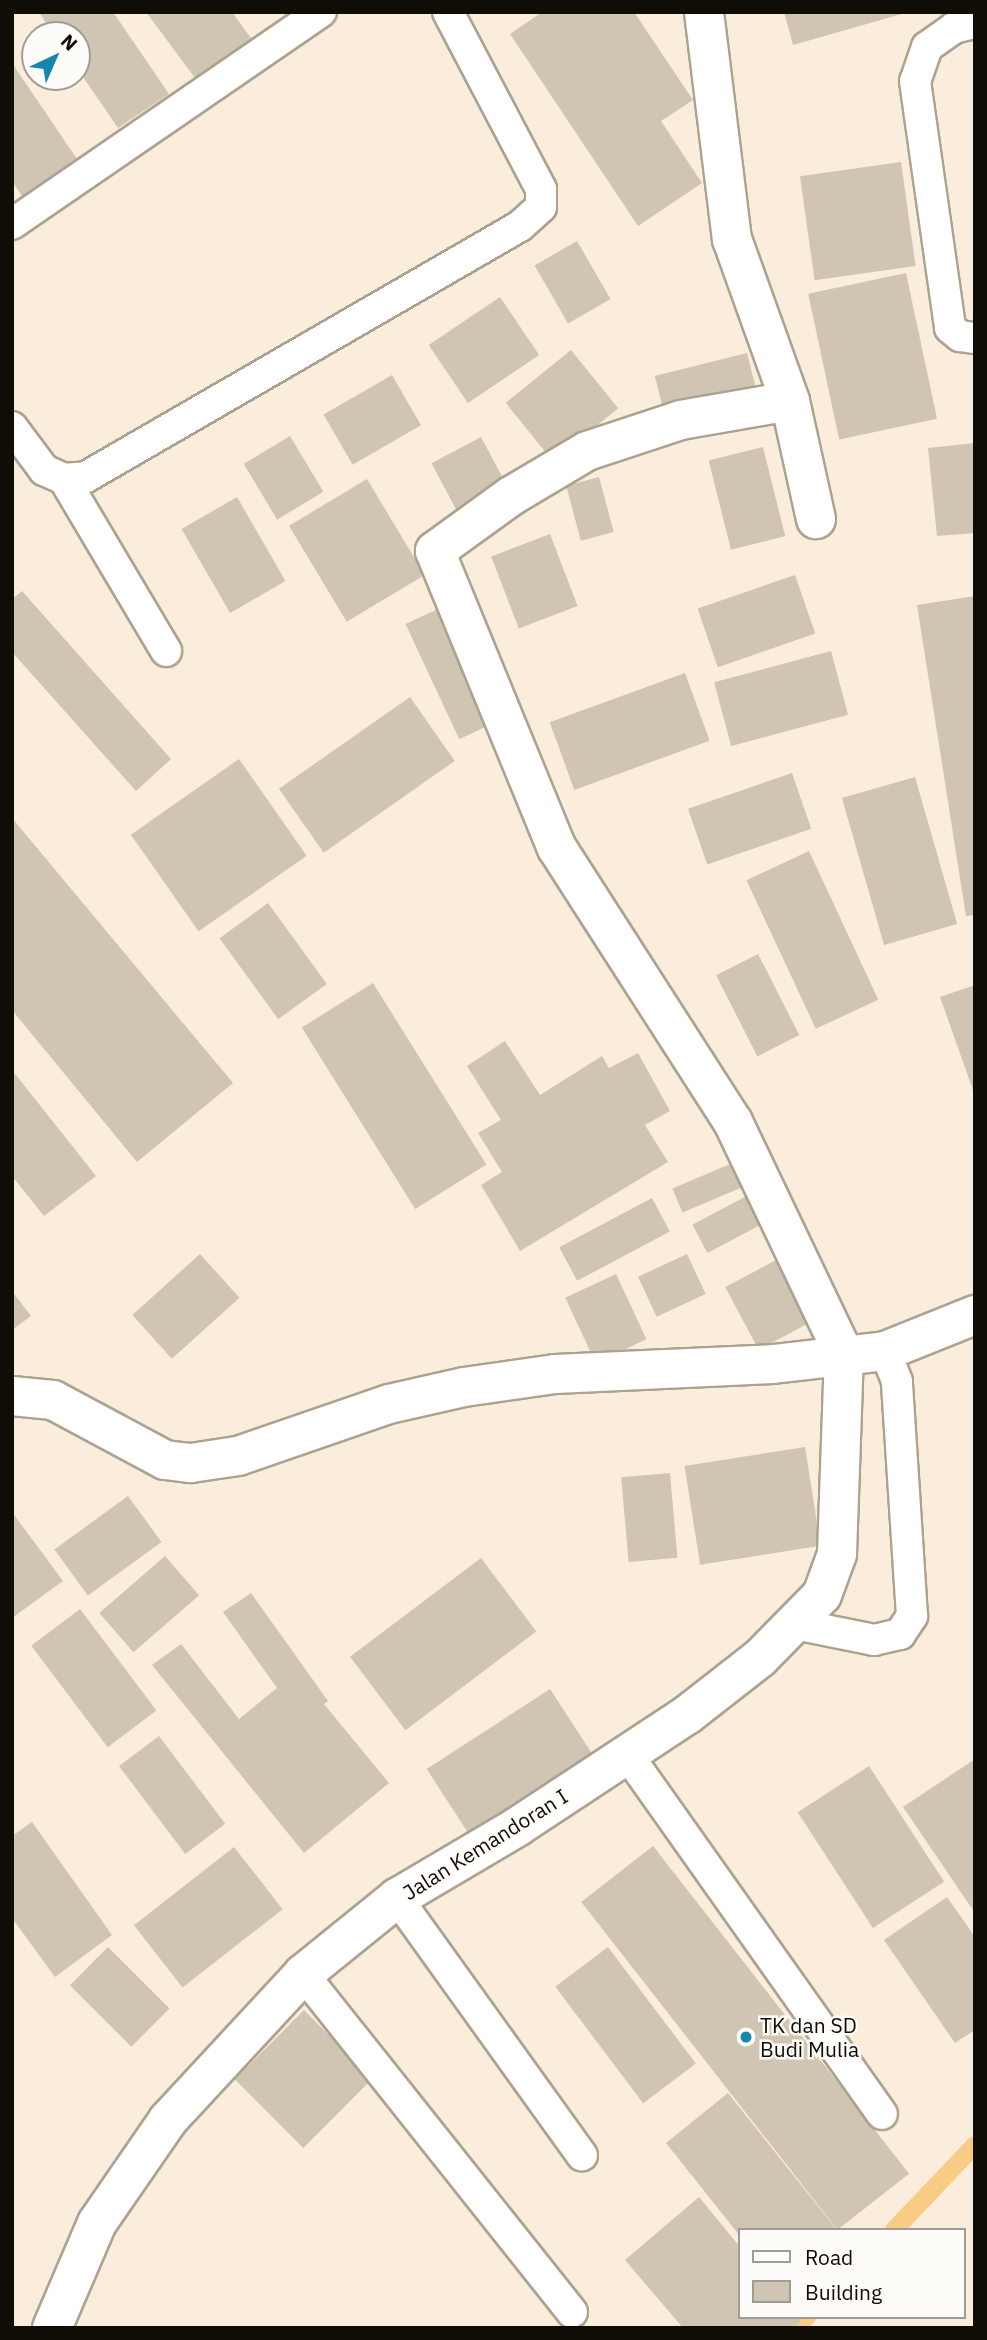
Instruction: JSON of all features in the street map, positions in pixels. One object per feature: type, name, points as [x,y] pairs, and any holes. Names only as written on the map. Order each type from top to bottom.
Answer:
[{"type":"street","points":[[704,12],[732,239],[790,401],[816,519]]},
{"type":"street","points":[[790,401],[681,420],[587,451],[511,496],[435,551],[557,848],[733,1122],[844,1355]]},
{"type":"street","points":[[12,1396],[53,1400],[155,1455],[191,1463],[260,1450],[389,1404],[464,1387],[555,1374],[773,1364],[885,1351],[975,1315]]},
{"type":"street","name":"Jalan Kemandoran I","points":[[52,2328],[97,2223],[168,2120],[303,1974],[397,1898],[687,1715],[795,1624],[822,1595],[837,1554],[844,1355]]},
{"type":"lane","points":[[12,224],[321,12]]},
{"type":"lane","points":[[12,427],[44,470],[64,479],[86,477],[520,226],[541,207],[541,189],[448,12]]},
{"type":"lane","points":[[975,23],[954,28],[928,47],[915,81],[950,328],[960,336],[975,338]]},
{"type":"lane","points":[[64,479],[166,651]]},
{"type":"lane","points":[[795,1624],[874,1640],[900,1634],[912,1616],[897,1381],[885,1351]]},
{"type":"lane","points":[[627,1754],[882,2114]]},
{"type":"lane","points":[[397,1898],[582,2155]]},
{"type":"lane","points":[[303,1974],[572,2312]]},
{"type":"building","points":[[39,12],[113,12],[169,94],[118,128],[91,88],[91,21],[45,21]]},
{"type":"building","points":[[146,12],[232,12],[256,45],[201,86]]},
{"type":"building","points":[[542,12],[634,12],[693,100],[661,121],[702,183],[638,226],[510,34]]},
{"type":"building","points":[[784,12],[905,12],[905,13],[793,45]]},
{"type":"building","points":[[12,63],[21,76],[21,91],[31,91],[79,162],[24,199],[12,181]]},
{"type":"building","points":[[901,162],[916,266],[815,280],[800,176]]},
{"type":"building","points":[[577,241],[610,299],[568,324],[535,266]]},
{"type":"building","points":[[906,273],[937,419],[839,440],[808,294]]},
{"type":"building","points":[[500,297],[539,355],[468,403],[429,345]]},
{"type":"building","points":[[571,350],[618,408],[553,461],[506,403]]},
{"type":"building","points":[[747,353],[757,394],[665,417],[655,376]]},
{"type":"building","points":[[392,375],[421,425],[353,465],[324,415]]},
{"type":"building","points":[[290,436],[323,492],[277,520],[244,464]]},
{"type":"building","points":[[481,437],[508,487],[458,514],[432,463]]},
{"type":"building","points":[[975,443],[975,533],[937,536],[928,448]]},
{"type":"building","points":[[763,447],[785,536],[731,550],[709,461]]},
{"type":"building","points":[[599,477],[614,532],[581,541],[566,486]]},
{"type":"building","points":[[367,479],[425,575],[347,622],[289,526]]},
{"type":"building","points":[[237,497],[286,581],[230,613],[182,529]]},
{"type":"building","points":[[550,534],[578,606],[519,628],[491,557]]},
{"type":"building","points":[[795,575],[815,634],[718,667],[698,609]]},
{"type":"building","points":[[22,591],[171,759],[136,791],[12,652],[12,599]]},
{"type":"building","points":[[975,596],[975,915],[966,916],[917,605]]},
{"type":"building","points":[[440,608],[494,723],[459,739],[406,624]]},
{"type":"building","points":[[831,651],[848,715],[731,746],[714,682]]},
{"type":"building","points":[[685,673],[710,741],[574,790],[550,722]]},
{"type":"building","points":[[410,697],[455,761],[324,853],[279,789]]},
{"type":"building","points":[[239,759],[307,856],[199,931],[131,835]]},
{"type":"building","points":[[792,773],[811,829],[707,865],[688,809]]},
{"type":"building","points":[[915,777],[957,924],[884,945],[842,798]]},
{"type":"building","points":[[12,818],[233,1083],[137,1162],[12,1010]]},
{"type":"building","points":[[809,851],[878,1000],[816,1029],[746,880]]},
{"type":"building","points":[[268,903],[327,984],[278,1019],[219,938]]},
{"type":"building","points":[[758,954],[799,1035],[757,1056],[716,975]]},
{"type":"building","points":[[373,983],[486,1164],[415,1209],[302,1028]]},
{"type":"building","points":[[975,985],[975,1093],[974,1093],[940,997]]},
{"type":"building","points":[[505,1041],[540,1095],[602,1056],[609,1068],[638,1053],[670,1111],[645,1125],[668,1162],[520,1251],[481,1185],[502,1172],[478,1133],[501,1120],[467,1066]]},
{"type":"building","points":[[12,1070],[96,1176],[44,1216],[12,1176]]},
{"type":"building","points":[[735,1162],[745,1186],[683,1213],[672,1189]]},
{"type":"building","points":[[756,1191],[771,1219],[707,1253],[692,1225]]},
{"type":"building","points":[[652,1198],[670,1232],[577,1281],[559,1247]]},
{"type":"building","points":[[200,1254],[239,1298],[172,1359],[132,1315]]},
{"type":"building","points":[[687,1254],[706,1294],[657,1317],[638,1277]]},
{"type":"building","points":[[780,1258],[813,1321],[759,1350],[725,1287]]},
{"type":"building","points":[[616,1274],[646,1339],[596,1363],[565,1298]]},
{"type":"building","points":[[12,1291],[31,1316],[12,1330]]},
{"type":"building","points":[[805,1447],[821,1546],[700,1565],[685,1466]]},
{"type":"building","points":[[670,1473],[677,1558],[629,1562],[621,1477]]},
{"type":"building","points":[[128,1496],[162,1542],[88,1596],[54,1549]]},
{"type":"building","points":[[12,1512],[63,1581],[12,1618]]},
{"type":"building","points":[[165,1556],[199,1595],[133,1652],[99,1613]]},
{"type":"building","points":[[481,1558],[536,1631],[405,1730],[350,1657]]},
{"type":"building","points":[[251,1593],[328,1701],[324,1704],[389,1783],[304,1853],[152,1665],[181,1644],[239,1719],[277,1688],[223,1612]]},
{"type":"building","points":[[80,1609],[156,1710],[108,1747],[31,1646]]},
{"type":"building","points":[[550,1689],[592,1754],[469,1834],[427,1769]]},
{"type":"building","points":[[159,1736],[225,1824],[185,1854],[119,1766]]},
{"type":"building","points":[[975,1759],[975,1913],[903,1807]]},
{"type":"building","points":[[869,1766],[944,1882],[873,1928],[798,1812]]},
{"type":"building","points":[[32,1822],[112,1935],[55,1977],[12,1918],[12,1836]]},
{"type":"building","name":"TK dan SD Budi Mulia","points":[[653,1846],[909,2174],[840,2228],[836,2228],[581,1902]]},
{"type":"building","points":[[234,1847],[283,1909],[183,1987],[134,1925]]},
{"type":"building","points":[[947,1897],[975,1937],[975,2030],[955,2043],[884,1940]]},
{"type":"building","points":[[108,1947],[170,2009],[131,2047],[70,1985]]},
{"type":"building","points":[[608,1947],[696,2064],[643,2103],[555,1987]]},
{"type":"building","points":[[304,2010],[373,2079],[303,2148],[235,2079]]},
{"type":"building","points":[[728,2093],[835,2228],[738,2228],[738,2233],[666,2143]]},
{"type":"building","points":[[699,2197],[738,2245],[738,2319],[802,2320],[793,2328],[683,2328],[625,2260]]},
{"type":"waterway","points":[[896,2228],[975,2145]]},
{"type":"waterway","points":[[796,2328],[805,2319]]},
{"type":"place","name":"TK dan SD Budi Mulia","points":[[746,2037]]}]
